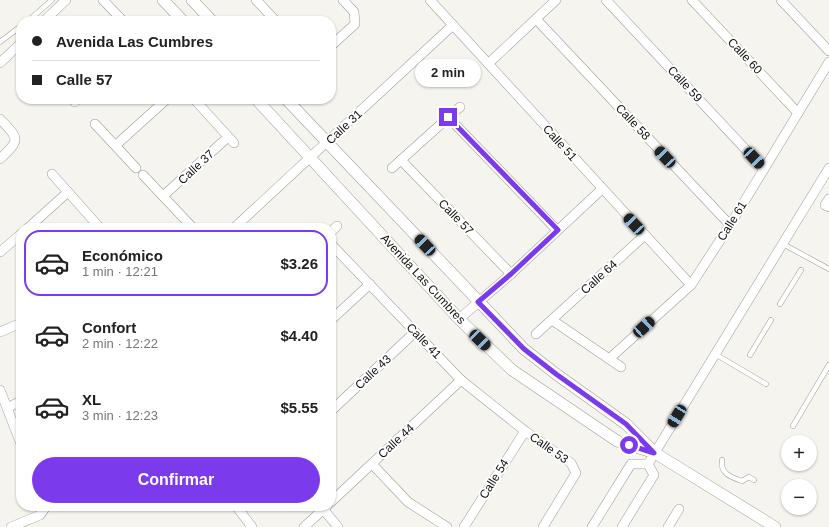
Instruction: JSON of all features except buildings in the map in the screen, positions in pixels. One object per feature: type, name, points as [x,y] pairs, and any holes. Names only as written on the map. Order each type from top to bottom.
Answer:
[{"type":"street","points":[[49,16],[66,0]]},
{"type":"street","points":[[103,0],[118,16]]},
{"type":"street","points":[[163,0],[178,16]]},
{"type":"street","points":[[192,0],[207,16]]},
{"type":"street","points":[[256,0],[271,16]]},
{"type":"street","points":[[336,41],[355,24],[354,12],[343,0]]},
{"type":"street","name":"Calle 51","points":[[430,0],[691,285]]},
{"type":"street","points":[[489,63],[556,0]]},
{"type":"street","name":"Calle 59","points":[[606,0],[764,169]]},
{"type":"street","name":"Calle 60","points":[[692,0],[798,113]]},
{"type":"street","points":[[781,0],[829,51]]},
{"type":"street","name":"Calle 58","points":[[536,19],[730,226]]},
{"type":"street","name":"Calle 31","points":[[240,223],[453,25]]},
{"type":"street","points":[[0,63],[16,48]]},
{"type":"street","name":"Calle 61","points":[[610,359],[691,285],[730,226],[829,62]]},
{"type":"street","points":[[116,146],[162,104]]},
{"type":"street","name":"Calle 37","points":[[163,196],[231,140],[199,104]]},
{"type":"street","name":"Avenida Las Cumbres","points":[[261,104],[459,319],[512,370],[617,440],[654,453],[775,527]]},
{"type":"street","name":"Avenida Las Cumbres","points":[[291,104],[524,349],[626,424],[654,453]]},
{"type":"street","points":[[392,168],[460,107]]},
{"type":"street","points":[[448,117],[558,230]]},
{"type":"street","points":[[0,119],[14,134],[15,139],[14,145],[0,159]]},
{"type":"street","points":[[95,124],[136,168]]},
{"type":"street","name":"Calle 57","points":[[401,160],[511,274]]},
{"type":"street","points":[[648,464],[829,168]]},
{"type":"street","points":[[52,174],[96,223]]},
{"type":"street","points":[[143,175],[188,223]]},
{"type":"street","points":[[459,319],[511,274],[602,189]]},
{"type":"street","points":[[34,223],[68,192]]},
{"type":"street","points":[[829,199],[825,205],[829,208]]},
{"type":"street","name":"Calle 64","points":[[536,334],[645,235]]},
{"type":"street","points":[[0,252],[16,238]]},
{"type":"street","name":"Calle 41","points":[[336,249],[461,380],[525,431]]},
{"type":"street","points":[[336,315],[370,284]]},
{"type":"street","points":[[552,320],[621,367]]},
{"type":"street","points":[[0,332],[16,325]]},
{"type":"street","name":"Calle 43","points":[[336,406],[415,332]]},
{"type":"street","name":"Calle 44","points":[[336,497],[461,380]]},
{"type":"street","points":[[0,390],[16,431]]},
{"type":"street","points":[[7,408],[16,404]]},
{"type":"street","name":"Calle 54","points":[[464,527],[525,431]]},
{"type":"street","name":"Calle 53","points":[[525,431],[571,464],[576,473],[543,527]]},
{"type":"street","points":[[372,464],[408,502],[447,527]]},
{"type":"street","points":[[592,527],[631,464],[648,464]]},
{"type":"street","points":[[622,527],[654,475],[648,464]]},
{"type":"street","points":[[668,527],[679,509]]},
{"type":"street","points":[[11,527],[40,515],[43,511]]},
{"type":"street","points":[[240,511],[252,527]]},
{"type":"street","points":[[304,527],[322,511]]},
{"type":"street","points":[[327,511],[338,527]]},
{"type":"lane","points":[[34,16],[52,0]]},
{"type":"lane","points":[[0,42],[16,30]]},
{"type":"lane","points":[[783,244],[829,269]]},
{"type":"lane","points":[[780,304],[801,270]]},
{"type":"lane","points":[[750,355],[771,320]]},
{"type":"lane","points":[[715,354],[766,384]]},
{"type":"lane","points":[[793,426],[829,365]]},
{"type":"lane","points":[[722,460],[721,467],[723,472],[742,481],[749,477],[754,480]]},
{"type":"route","points":[[448,117],[558,230],[511,274],[478,302],[524,349],[626,424],[654,453],[629,445]]}]
